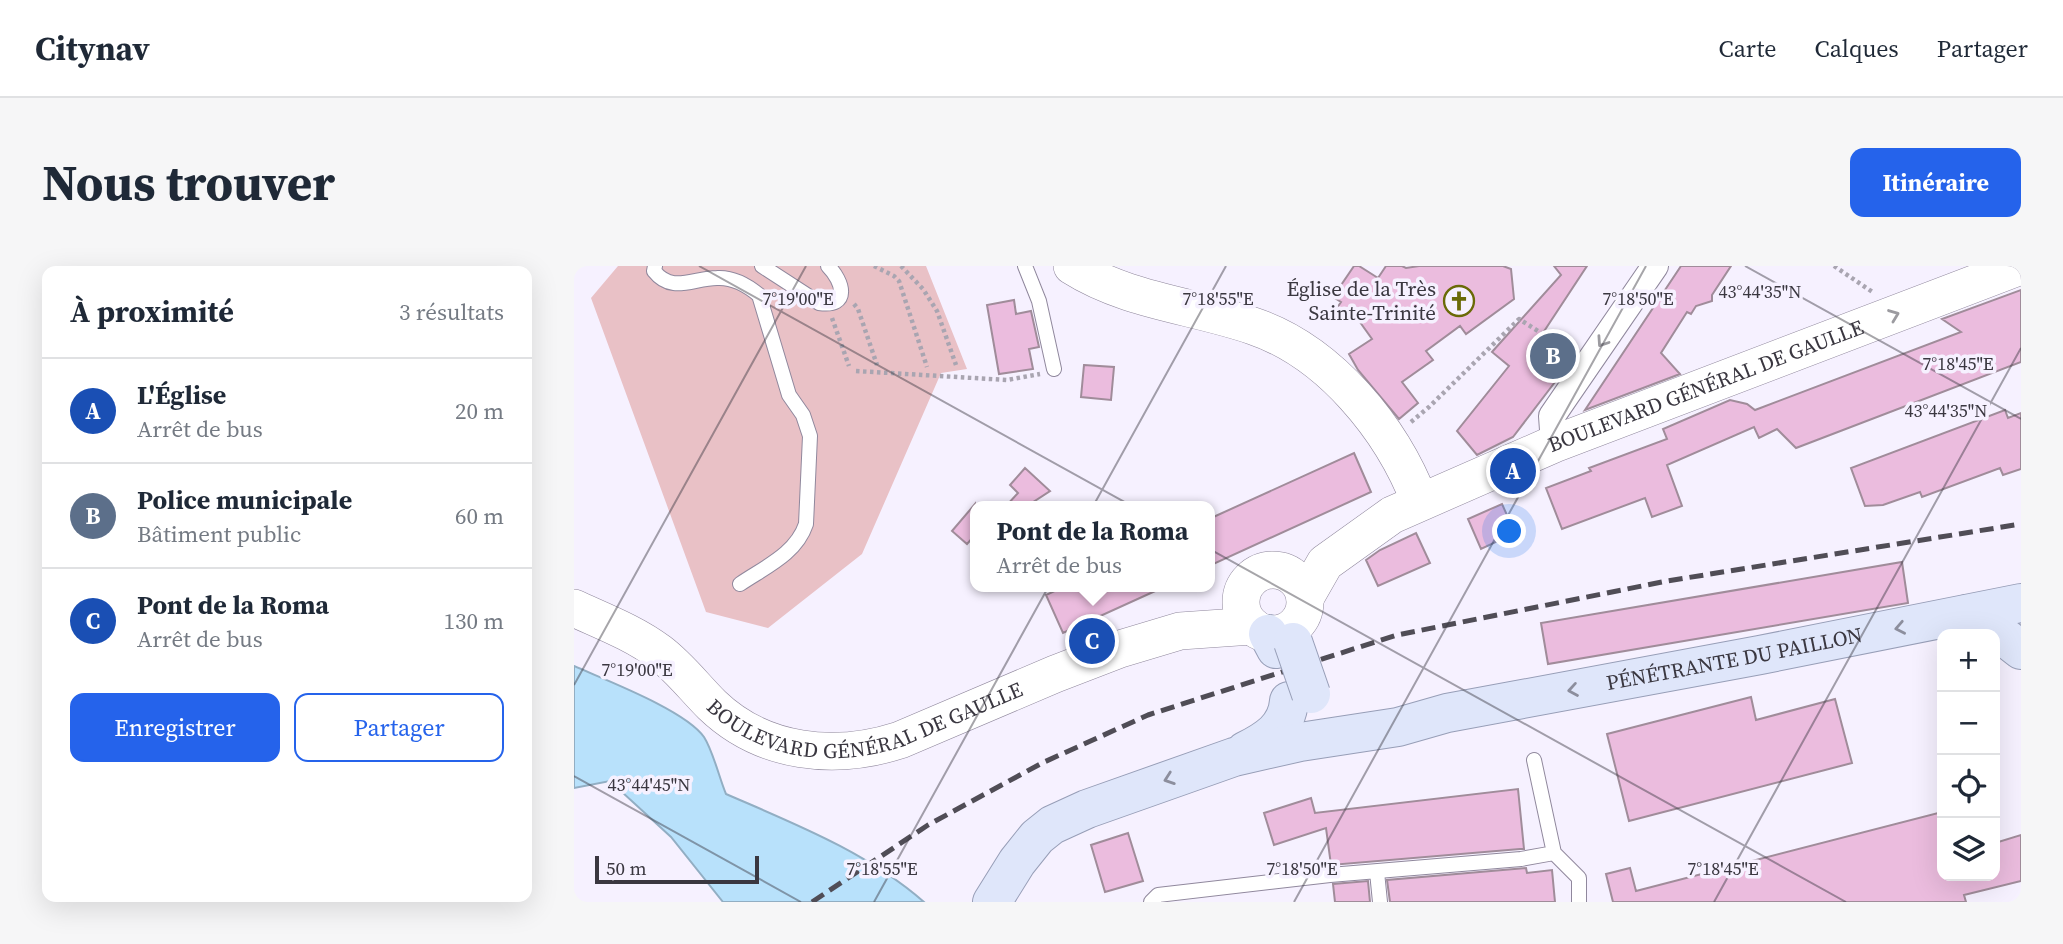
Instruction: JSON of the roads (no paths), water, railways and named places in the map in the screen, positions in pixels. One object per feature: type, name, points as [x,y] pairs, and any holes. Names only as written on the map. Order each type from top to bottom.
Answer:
[{"type":"main road","name":"PÉNÉTRANTE DU PAILLON","points":[[1447,713],[2021,603]]},
{"type":"main road","points":[[1967,614],[1989,625],[2021,650]]},
{"type":"main road","points":[[1281,622],[1300,698],[1345,720],[1353,721],[1400,713],[1447,713]]},
{"type":"main road","points":[[1234,757],[1279,729],[1300,698]]},
{"type":"main road","points":[[992,902],[1024,852],[1052,825],[1087,809],[1234,757],[1300,742],[1398,727],[1447,713]]},
{"type":"street","points":[[1072,266],[1101,284],[1122,292],[1252,326],[1303,349],[1342,382],[1390,442],[1408,470],[1407,494]]},
{"type":"street","points":[[1554,444],[1552,416],[1655,266]]},
{"type":"street","name":"BOULEVARD GÉNÉRAL DE GAULLE","points":[[574,608],[656,649],[732,723],[755,737],[782,746],[827,752],[877,747],[900,740],[1120,649],[1180,631],[1281,622],[1325,563],[1392,515],[1407,494],[1554,444],[2012,268]]},
{"type":"street","name":"BOULEVARD GÉNÉRAL DE GAULLE","points":[[1180,631],[1247,584],[1241,602],[1247,620],[1281,622]]},
{"type":"lane","points":[[655,266],[654,271],[661,281],[673,284],[719,278],[737,281],[758,295],[789,395],[803,415],[810,436],[806,524],[802,537],[792,549],[740,584]]},
{"type":"lane","points":[[762,266],[819,303],[829,305],[837,300],[842,291],[839,277],[828,266]]},
{"type":"lane","points":[[1025,266],[1039,301],[1054,369]]},
{"type":"lane","points":[[1534,760],[1554,853],[1579,878],[1579,902]]},
{"type":"lane","points":[[1151,902],[1158,895],[1521,859],[1554,853]]},
{"type":"lane","points":[[1377,872],[1380,902]]},
{"type":"water","points":[[574,666],[663,706],[694,727],[707,743],[726,794],[830,840],[879,868],[924,902],[723,902],[671,837],[610,781],[574,788]]},
{"type":"railway","points":[[812,902],[928,825],[1042,763],[1148,715],[1397,635],[1667,581],[2021,524]]},
{"type":"place","name":"Église de la Très Sainte-Trinité","points":[[1459,301]]},
{"type":"place","name":"Police municipale","points":[[1553,356]]},
{"type":"place","name":"L'Église","points":[[1513,471]]},
{"type":"place","name":"Pont de la Roma","points":[[1092,641]]}]
